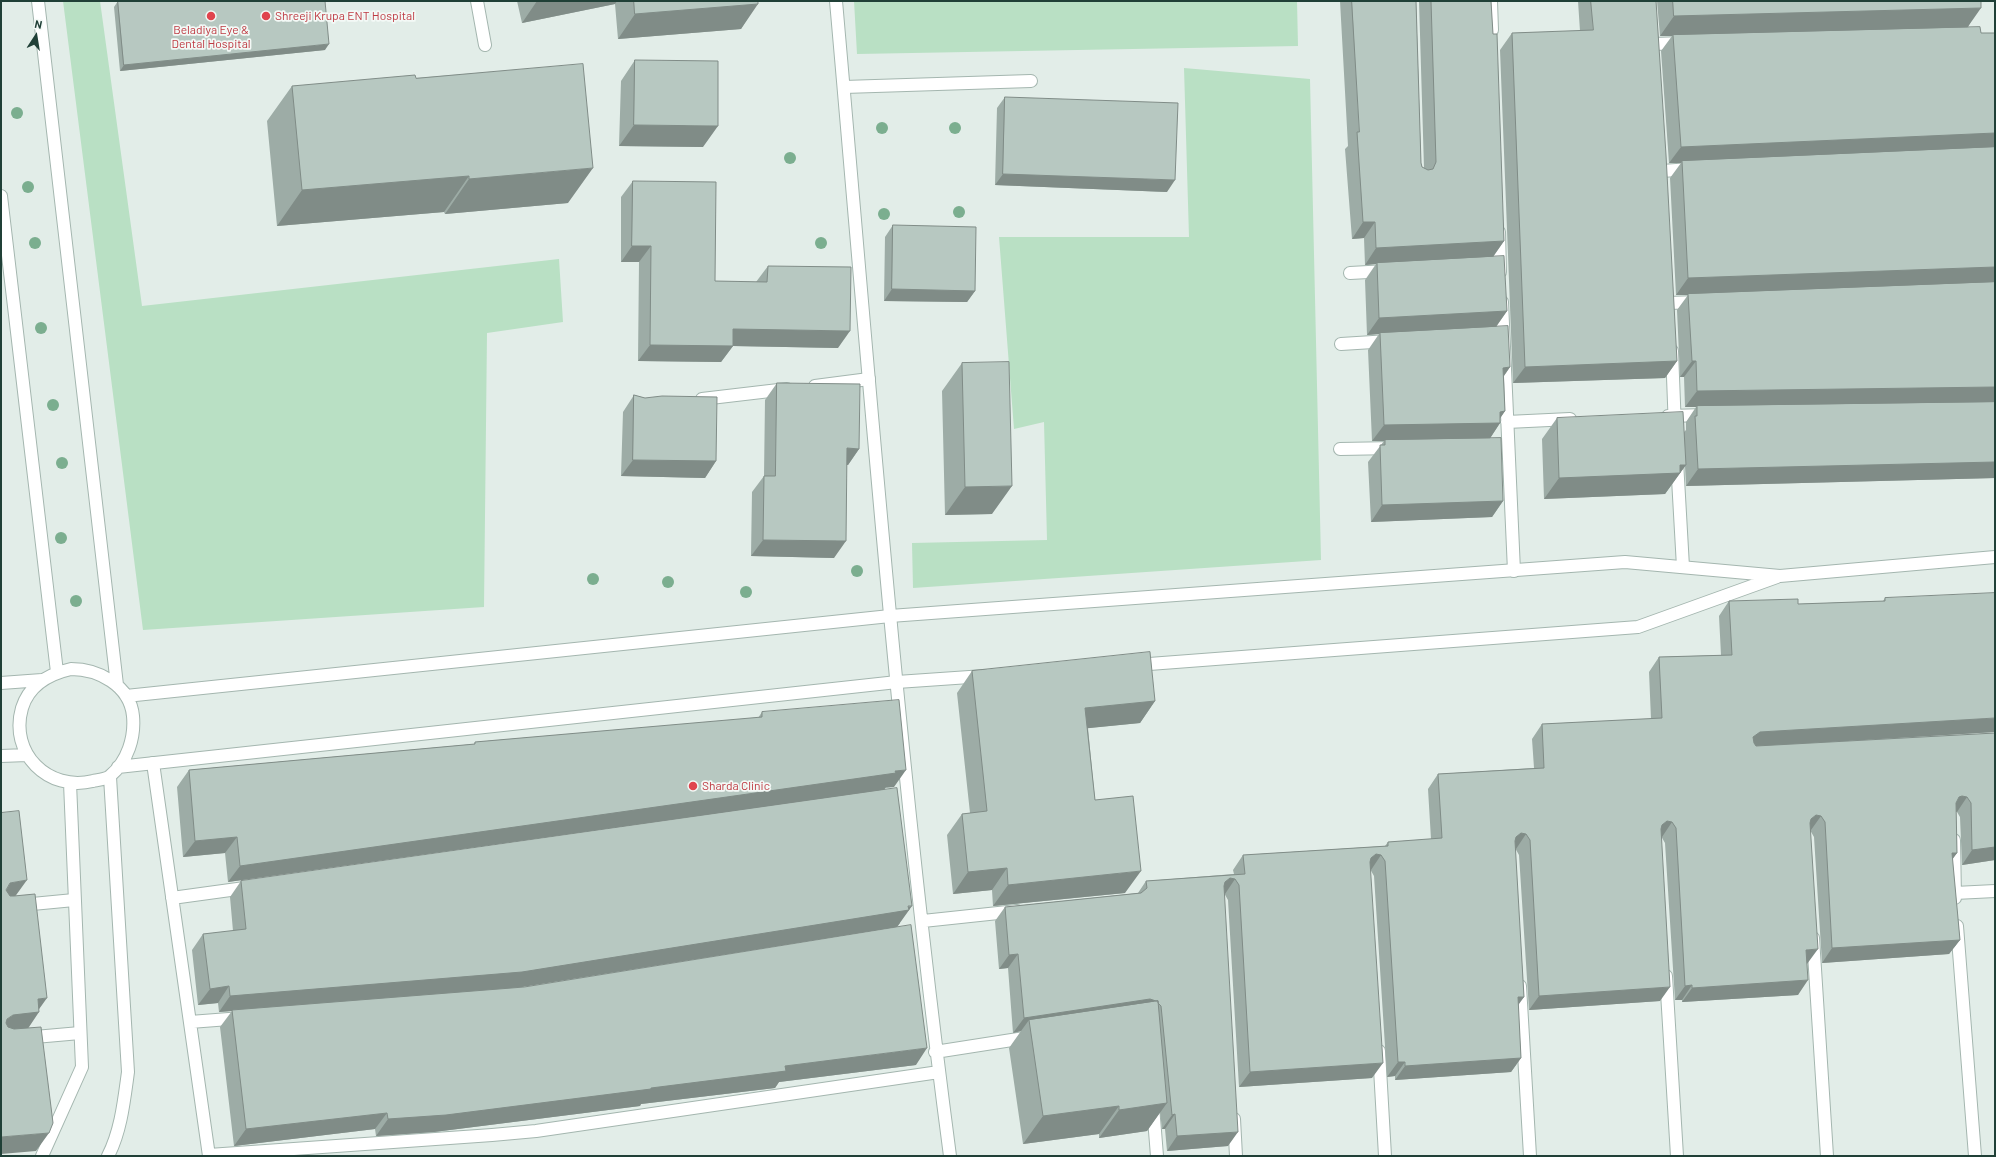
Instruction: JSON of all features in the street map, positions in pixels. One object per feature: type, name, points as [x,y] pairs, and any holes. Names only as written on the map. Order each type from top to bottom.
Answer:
[{"type":"street","points":[[38,1],[117,685]]},
{"type":"street","points":[[477,1],[485,45]]},
{"type":"street","points":[[836,1],[890,616],[936,1052],[950,1156]]},
{"type":"street","points":[[1491,1],[1493,41]]},
{"type":"street","points":[[1652,29],[1655,60]]},
{"type":"street","points":[[1654,44],[1694,43]]},
{"type":"street","points":[[844,87],[1031,81]]},
{"type":"street","points":[[1663,186],[1662,167],[1702,169]]},
{"type":"street","points":[[1,196],[57,672]]},
{"type":"street","points":[[1498,217],[1514,571]]},
{"type":"street","points":[[1484,266],[1500,265]]},
{"type":"street","points":[[1350,274],[1398,271]]},
{"type":"street","points":[[1669,288],[1670,318]]},
{"type":"street","points":[[1670,303],[1709,302]]},
{"type":"street","points":[[1488,336],[1504,335]]},
{"type":"street","points":[[1341,344],[1403,340]]},
{"type":"street","points":[[1671,340],[1683,567]]},
{"type":"street","points":[[688,401],[869,379]]},
{"type":"street","points":[[1658,416],[1721,415]]},
{"type":"street","points":[[1507,422],[1579,419]]},
{"type":"street","points":[[1493,447],[1508,447]]},
{"type":"street","points":[[1340,448],[1409,448]]},
{"type":"street","points":[[126,696],[890,616],[1625,562],[1780,576],[1995,557]]},
{"type":"street","points":[[1120,666],[1638,627],[1780,576]]},
{"type":"street","points":[[71,669],[86,669],[113,681],[126,696],[133,713],[134,732],[129,751],[110,776],[84,783],[70,783],[58,780],[45,774],[35,766],[27,755],[21,743],[19,729],[20,716],[24,703],[30,692],[42,680],[57,672],[71,669]]},
{"type":"street","points":[[118,767],[897,682],[993,675]]},
{"type":"street","points":[[1,683],[42,680]]},
{"type":"street","points":[[1,756],[27,755]]},
{"type":"street","points":[[153,763],[209,1155],[536,1131],[939,1072]]},
{"type":"street","points":[[108,1156],[114,1145],[124,1105],[128,1072],[110,776]]},
{"type":"street","points":[[42,1156],[82,1067],[70,783]]},
{"type":"street","points":[[893,797],[909,794]]},
{"type":"street","points":[[1953,825],[1956,913],[1975,1156]]},
{"type":"street","points":[[172,898],[267,885]]},
{"type":"street","points":[[1955,893],[1995,891]]},
{"type":"street","points":[[1,907],[74,900]]},
{"type":"street","points":[[908,932],[923,925],[1030,910]]},
{"type":"street","points":[[1812,922],[1826,1156]]},
{"type":"street","points":[[1665,960],[1677,1156]]},
{"type":"street","points":[[1519,974],[1530,1156]]},
{"type":"street","points":[[190,1022],[252,1017]]},
{"type":"street","points":[[1,1040],[80,1033]]},
{"type":"street","points":[[936,1052],[1044,1035]]},
{"type":"street","points":[[1378,1040],[1385,1156]]},
{"type":"street","points":[[1152,1096],[1157,1156]]},
{"type":"street","points":[[1234,1110],[1236,1156]]},
{"type":"green space","points":[[63,1],[100,1],[142,306],[559,259],[563,322],[487,333],[484,607],[143,630]]},
{"type":"green space","points":[[854,1],[1297,1],[1298,46],[857,54]]},
{"type":"green space","points":[[1184,68],[1310,79],[1321,560],[913,588],[912,543],[1047,540],[1044,422],[1014,429],[999,237],[1189,237]]},
{"type":"building","points":[[118,1],[325,1],[329,44],[124,65]]},
{"type":"building","points":[[634,1],[758,1],[758,4],[635,14]]},
{"type":"building","points":[[1352,1],[1416,1],[1421,163],[1422,167],[1428,170],[1433,169],[1436,162],[1431,1],[1491,1],[1493,34],[1497,34],[1504,241],[1376,248],[1375,222],[1363,222],[1357,132],[1359,132]]},
{"type":"building","points":[[1591,1],[1656,1],[1677,361],[1525,367],[1512,33],[1593,30]]},
{"type":"building","points":[[1673,1],[1981,1],[1981,8],[1674,16]]},
{"type":"building","points":[[1980,27],[1981,33],[1995,33],[1995,133],[1681,147],[1673,35]]},
{"type":"building","points":[[635,60],[718,61],[718,126],[634,125]]},
{"type":"building","points":[[583,64],[593,168],[469,179],[469,176],[302,190],[292,86],[415,75],[416,78]]},
{"type":"building","points":[[1005,97],[1178,103],[1175,180],[1003,174]]},
{"type":"building","points":[[1995,147],[1995,267],[1688,278],[1682,161]]},
{"type":"building","points":[[633,181],[716,182],[715,281],[767,282],[768,266],[851,267],[850,331],[733,329],[733,346],[650,345],[651,246],[632,246]]},
{"type":"building","points":[[893,225],[976,227],[975,291],[892,289]]},
{"type":"building","points":[[1504,256],[1507,311],[1379,318],[1377,263]]},
{"type":"building","points":[[1995,282],[1995,387],[1697,391],[1696,361],[1692,361],[1688,294]]},
{"type":"building","points":[[1508,326],[1510,367],[1503,368],[1505,411],[1500,412],[1500,423],[1384,425],[1380,333]]},
{"type":"building","points":[[1009,362],[1012,486],[965,487],[962,363]]},
{"type":"building","points":[[777,383],[860,384],[859,449],[847,448],[846,541],[763,540],[764,476],[775,476]]},
{"type":"building","points":[[634,395],[645,398],[662,396],[717,397],[716,461],[633,460]]},
{"type":"building","points":[[1995,402],[1995,462],[1698,469],[1695,416],[1697,416],[1697,406]]},
{"type":"building","points":[[1683,412],[1686,465],[1680,465],[1680,473],[1559,478],[1557,418]]},
{"type":"building","points":[[1501,438],[1503,501],[1382,505],[1380,445],[1385,445],[1385,440]]},
{"type":"building","points":[[1995,593],[1995,718],[1760,732],[1753,737],[1756,746],[1995,733],[1995,847],[1972,850],[1971,803],[1967,797],[1962,796],[1959,797],[1956,803],[1957,853],[1952,853],[1960,940],[1832,948],[1825,822],[1821,816],[1816,815],[1811,819],[1810,823],[1818,949],[1806,950],[1808,980],[1692,988],[1692,985],[1685,986],[1676,828],[1672,822],[1667,821],[1662,825],[1661,829],[1670,987],[1539,996],[1530,840],[1526,834],[1521,833],[1516,837],[1515,841],[1524,997],[1518,997],[1521,1058],[1405,1066],[1405,1062],[1398,1062],[1385,861],[1381,855],[1376,854],[1371,858],[1370,862],[1383,1063],[1250,1072],[1239,885],[1235,879],[1230,878],[1225,882],[1224,886],[1238,1132],[1177,1136],[1175,1114],[1172,1115],[1161,1006],[1158,1001],[1150,999],[1024,1018],[1018,954],[1009,955],[1005,907],[1141,893],[1147,888],[1146,881],[1245,874],[1243,855],[1388,846],[1388,842],[1442,838],[1438,774],[1544,768],[1542,724],[1662,718],[1659,657],[1732,655],[1729,601],[1798,599],[1798,604],[1885,601],[1885,598]]},
{"type":"building","points":[[1150,652],[1155,701],[1085,708],[1095,800],[1133,796],[1141,871],[1008,885],[1007,868],[968,872],[962,814],[987,811],[972,671]]},
{"type":"building","points":[[899,700],[906,770],[895,771],[896,773],[240,866],[237,837],[195,841],[189,770],[475,744],[475,742],[762,717],[762,712]]},
{"type":"building","points":[[897,788],[912,906],[908,906],[909,910],[522,972],[230,996],[229,986],[210,989],[203,934],[246,929],[241,881]]},
{"type":"building","points":[[19,811],[27,880],[10,883],[6,890],[10,896],[35,894],[47,998],[38,999],[39,1012],[13,1015],[7,1019],[6,1023],[8,1027],[14,1029],[41,1027],[53,1123],[49,1133],[1,1137],[1,813]]},
{"type":"building","points":[[911,925],[927,1048],[785,1066],[786,1071],[446,1115],[388,1119],[387,1113],[246,1129],[232,1010],[524,987]]},
{"type":"building","points":[[1158,1001],[1167,1103],[1119,1110],[1119,1106],[1043,1116],[1029,1020]]},
{"type":"place","name":"Beladiya Eye & Dental Hospital","points":[[211,16]]},
{"type":"place","name":"Shreeji Krupa ENT Hospital","points":[[266,16]]},
{"type":"place","name":"Sharda Clinic","points":[[693,786]]}]
